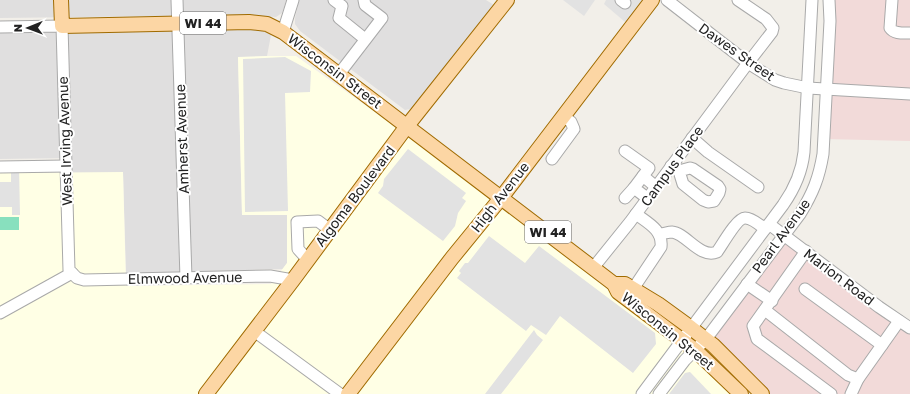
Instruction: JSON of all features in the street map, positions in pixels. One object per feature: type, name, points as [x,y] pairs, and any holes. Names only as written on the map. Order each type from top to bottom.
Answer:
[{"type":"main road","name":"West Irving Avenue","points":[[61,0],[62,26]]},
{"type":"main road","name":"Algoma Boulevard","points":[[206,394],[407,126],[507,0]]},
{"type":"main road","name":"High Avenue","points":[[348,394],[452,258],[501,198],[652,0]]},
{"type":"main road","name":"Wisconsin Street","points":[[62,26],[259,23],[284,32],[614,284],[618,292],[695,350],[740,394]]},
{"type":"main road","name":"Wisconsin Street","points":[[614,284],[625,284],[658,304],[706,339],[762,394]]},
{"type":"street","name":"Amherst Avenue","points":[[177,0],[186,278]]},
{"type":"street","points":[[284,32],[293,0]]},
{"type":"street","points":[[334,0],[342,6],[339,18],[366,40]]},
{"type":"street","points":[[339,74],[382,18],[365,5],[364,0]]},
{"type":"street","name":"Dawes Street","points":[[667,0],[748,62],[775,80],[808,88],[910,94]]},
{"type":"street","name":"Campus Place","points":[[593,268],[656,187],[675,169],[692,138],[772,32],[773,28],[766,19],[738,0]]},
{"type":"street","name":"Pearl Avenue","points":[[642,394],[791,193],[801,171],[804,152],[812,0]]},
{"type":"street","name":"Pearl Avenue","points":[[659,394],[685,360],[706,339],[747,284],[808,200],[818,179],[822,154],[826,89],[830,21],[829,0]]},
{"type":"street","points":[[892,0],[891,30],[910,33]]},
{"type":"street","name":"Wisconsin Street","points":[[0,27],[62,26]]},
{"type":"street","name":"West Irving Avenue","points":[[62,26],[68,270],[75,276]]},
{"type":"street","points":[[552,159],[574,129],[571,122],[563,116]]},
{"type":"street","points":[[692,138],[708,152],[758,187]]},
{"type":"street","points":[[625,151],[649,168],[625,198]]},
{"type":"street","points":[[0,166],[66,166]]},
{"type":"street","points":[[643,176],[656,187]]},
{"type":"street","points":[[634,188],[647,198]]},
{"type":"street","points":[[633,289],[661,247],[662,241],[655,228],[636,214]]},
{"type":"street","name":"Marion Road","points":[[659,234],[672,232],[680,235],[691,244],[709,253],[713,253],[717,252],[735,225],[741,219],[745,218],[752,220],[783,235],[910,328]]},
{"type":"street","points":[[308,260],[298,249],[297,222],[318,221],[330,230]]},
{"type":"street","points":[[806,252],[753,326],[757,339],[831,394]]},
{"type":"street","points":[[0,313],[75,276]]},
{"type":"street","name":"Elmwood Avenue","points":[[75,276],[84,280],[270,276],[293,280]]},
{"type":"street","points":[[747,284],[768,305],[848,375],[858,379]]},
{"type":"street","points":[[805,289],[882,345]]},
{"type":"street","points":[[851,394],[858,379],[899,321]]},
{"type":"street","points":[[254,331],[340,394]]},
{"type":"shaded area","points":[[0,0],[486,0],[494,5],[413,107],[405,110],[300,31],[295,24],[298,5],[286,1],[282,13],[276,17],[251,15],[0,18]]},
{"type":"shaded area","points":[[563,0],[595,0],[584,16]]},
{"type":"shaded area","points":[[606,0],[652,0],[631,27],[604,4]]},
{"type":"shaded area","points":[[829,0],[910,0],[910,141],[824,139]]},
{"type":"shaded area","points":[[240,27],[261,30],[271,35],[267,56],[238,57],[242,215],[287,214],[287,263],[283,269],[126,273],[123,173],[73,173],[71,158],[0,159],[0,33]]},
{"type":"shaded area","points":[[296,56],[410,137],[667,335],[703,366],[730,394],[0,394],[0,173],[123,172],[126,286],[271,284],[287,263],[287,215],[242,215],[238,57]]},
{"type":"shaded area","points":[[285,57],[311,71],[310,92],[285,93],[288,211],[245,212],[243,59]]},
{"type":"shaded area","points":[[408,149],[466,193],[462,198],[466,201],[458,213],[455,226],[443,241],[378,193],[383,186],[384,179]]},
{"type":"shaded area","points":[[11,166],[19,166],[20,215],[12,215],[12,207],[0,207],[0,182],[11,182]]},
{"type":"shaded area","points":[[783,235],[910,328],[910,394],[762,394],[706,339]]},
{"type":"shaded area","points":[[489,236],[525,263],[539,246],[655,333],[656,344],[633,373],[560,316],[546,335],[531,325],[526,331],[457,278],[461,273],[459,271],[465,263],[468,263]]},
{"type":"shaded area","points":[[534,330],[543,340],[501,394],[485,394]]},
{"type":"shaded area","points":[[690,372],[711,394],[669,394],[685,373]]},
{"type":"green space","points":[[0,217],[19,217],[19,230],[0,230]]}]
